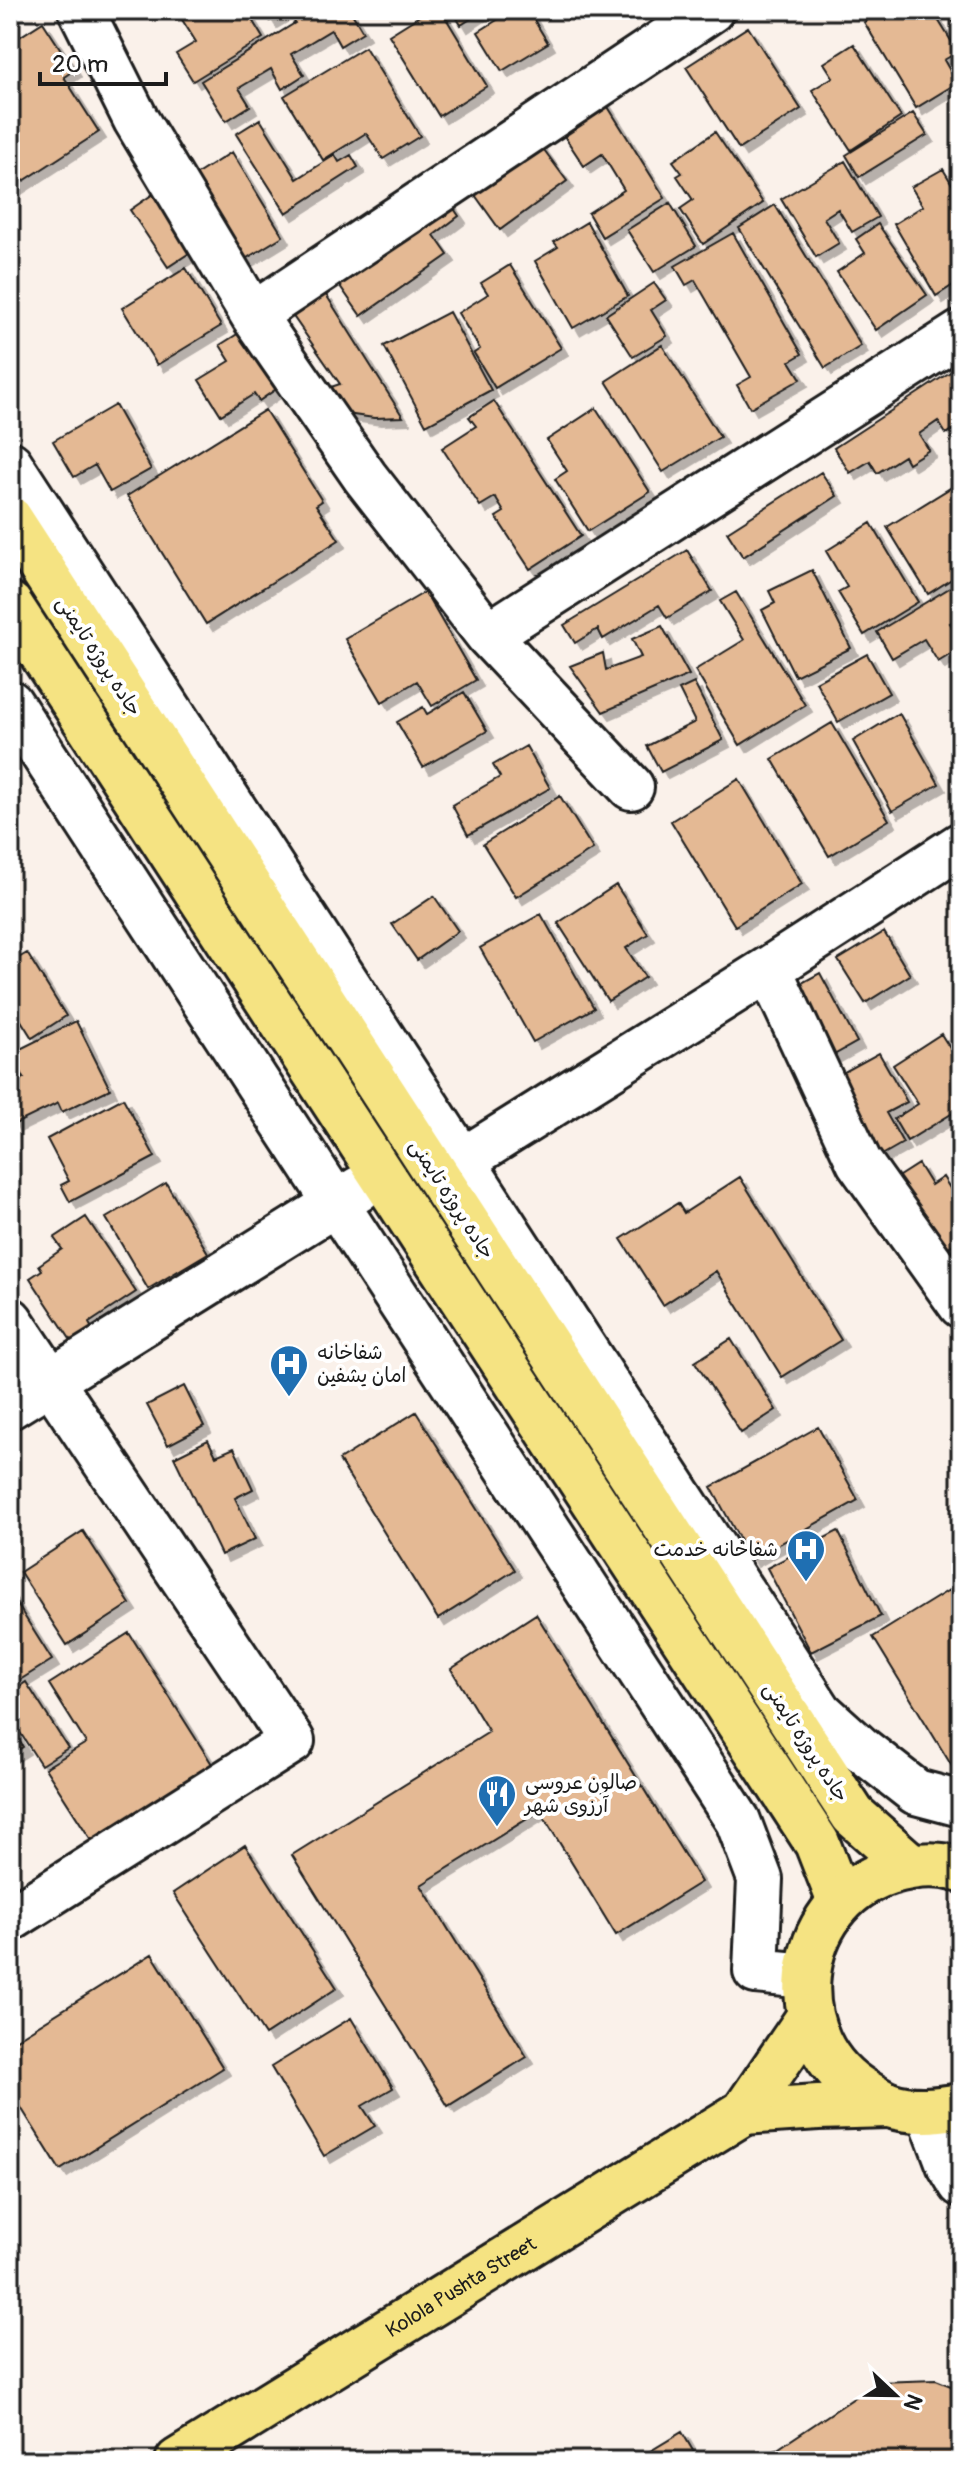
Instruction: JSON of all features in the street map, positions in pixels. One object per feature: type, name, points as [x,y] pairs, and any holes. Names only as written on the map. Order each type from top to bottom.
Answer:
[{"type":"main road","name":"جاده پروژه تایمنی","points":[[10,519],[449,1167],[853,1815],[911,1866]]},
{"type":"main road","points":[[10,605],[817,1843],[840,1902]]},
{"type":"main road","points":[[935,2112],[744,2112],[808,1996],[817,1936],[840,1902],[873,1878],[911,1866],[951,1866],[961,1870]]},
{"type":"main road","points":[[808,1996],[825,2054],[852,2085],[935,2112]]},
{"type":"main road","name":"Kolola Pushta Street","points":[[178,2461],[744,2112]]},
{"type":"street","points":[[81,10],[136,120],[253,315],[365,477],[488,635],[631,787]]},
{"type":"street","points":[[253,315],[711,10]]},
{"type":"street","points":[[488,635],[961,333]]},
{"type":"street","points":[[10,464],[449,1167],[820,1712],[916,1792],[961,1804]]},
{"type":"street","points":[[10,703],[738,1821],[760,1879],[756,1971],[808,1996]]},
{"type":"street","points":[[449,1167],[769,969],[961,845]]},
{"type":"street","points":[[769,969],[859,1162],[961,1305]]},
{"type":"street","points":[[10,1406],[382,1175]]},
{"type":"street","points":[[10,1320],[292,1741],[10,1919]]},
{"type":"street","points":[[935,2112],[949,2164],[961,2184]]},
{"type":"building","points":[[176,10],[246,10],[263,38],[193,81],[176,54],[196,42]]},
{"type":"building","points":[[263,10],[350,10],[363,32],[340,46],[331,30],[291,54],[304,75],[282,89],[271,69],[239,88],[250,106],[226,121],[201,81],[295,23],[287,11],[270,21]]},
{"type":"building","points":[[429,10],[441,10],[487,86],[439,116],[389,35]]},
{"type":"building","points":[[452,10],[484,10],[461,25]]},
{"type":"building","points":[[513,10],[528,10],[548,43],[502,71],[478,32]]},
{"type":"building","points":[[883,10],[932,10],[958,52],[944,60],[957,83],[916,108],[864,22]]},
{"type":"building","points":[[945,10],[961,10],[961,34]]},
{"type":"building","points":[[43,22],[74,70],[64,77],[99,132],[10,190],[10,43]]},
{"type":"building","points":[[748,27],[801,109],[739,149],[686,67]]},
{"type":"building","points":[[854,44],[901,117],[851,150],[812,90],[833,77],[824,63]]},
{"type":"building","points":[[365,47],[420,136],[383,159],[366,133],[323,160],[284,96]]},
{"type":"building","points":[[600,94],[665,198],[602,237],[588,213],[624,190],[602,154],[584,166],[555,122]]},
{"type":"building","points":[[913,113],[927,135],[859,177],[846,155]]},
{"type":"building","points":[[260,119],[297,179],[335,155],[339,162],[351,155],[358,167],[286,213],[236,134]]},
{"type":"building","points":[[715,132],[763,203],[703,244],[680,209],[693,200],[677,176],[682,173],[673,161]]},
{"type":"building","points":[[536,139],[567,181],[500,230],[470,188]]},
{"type":"building","points":[[232,152],[283,236],[234,266],[183,183]]},
{"type":"building","points":[[845,161],[878,217],[852,232],[838,209],[824,218],[839,243],[816,257],[781,199]]},
{"type":"building","points":[[943,169],[961,199],[961,280],[936,296],[894,224],[923,206],[911,187]]},
{"type":"building","points":[[159,190],[197,248],[168,267],[130,210]]},
{"type":"building","points":[[446,197],[459,216],[434,235],[448,255],[361,316],[333,276]]},
{"type":"building","points":[[670,203],[696,246],[654,272],[627,230]]},
{"type":"building","points":[[775,205],[861,346],[825,368],[739,228]]},
{"type":"building","points":[[587,222],[628,296],[573,328],[535,261],[558,247],[554,242]]},
{"type":"building","points":[[878,224],[927,295],[876,330],[837,272],[865,253],[856,239]]},
{"type":"building","points":[[733,233],[802,354],[790,361],[801,379],[750,408],[737,385],[751,377],[695,280],[686,285],[675,266]]},
{"type":"building","points":[[510,265],[561,348],[495,388],[474,353],[480,349],[458,313],[488,294],[481,283]]},
{"type":"building","points":[[186,268],[221,326],[157,365],[122,308]]},
{"type":"building","points":[[654,283],[666,300],[651,310],[667,336],[633,357],[606,315]]},
{"type":"building","points":[[325,293],[403,417],[374,418],[326,411],[322,390],[340,384],[290,312]]},
{"type":"building","points":[[449,312],[491,390],[426,425],[384,346]]},
{"type":"building","points":[[247,328],[282,385],[259,401],[254,394],[221,415],[199,380],[230,361],[220,345]]},
{"type":"building","points":[[662,345],[720,437],[663,472],[606,381]]},
{"type":"building","points":[[961,365],[961,425],[946,434],[938,421],[919,434],[929,450],[908,463],[904,456],[877,473],[870,461],[850,473],[834,448]]},
{"type":"building","points":[[494,401],[581,536],[530,569],[496,517],[504,512],[495,497],[480,506],[442,448],[476,426],[469,417]]},
{"type":"building","points":[[115,405],[151,469],[110,492],[95,465],[74,477],[53,441]]},
{"type":"building","points":[[596,408],[650,492],[588,531],[555,479],[567,471],[547,440]]},
{"type":"building","points":[[265,410],[322,501],[316,505],[339,540],[206,624],[127,496]]},
{"type":"building","points":[[821,472],[837,496],[743,557],[727,532]]},
{"type":"building","points":[[952,487],[961,502],[961,573],[928,594],[887,527]]},
{"type":"building","points":[[871,523],[918,602],[864,635],[838,592],[847,587],[826,551]]},
{"type":"building","points":[[687,550],[712,591],[667,618],[659,605],[603,639],[598,629],[575,643],[564,625]]},
{"type":"building","points":[[812,570],[851,648],[795,676],[762,610],[775,603],[769,591]]},
{"type":"building","points":[[961,581],[961,616],[950,623],[961,640],[961,648],[938,662],[924,639],[892,658],[877,632]]},
{"type":"building","points":[[425,592],[476,680],[432,706],[417,681],[382,702],[345,639]]},
{"type":"building","points":[[736,592],[805,705],[740,745],[695,670],[744,640],[720,601]]},
{"type":"building","points":[[662,626],[689,675],[603,712],[570,666],[603,653],[606,670],[641,657],[632,639]]},
{"type":"building","points":[[867,654],[889,693],[838,722],[816,682]]},
{"type":"building","points":[[694,683],[723,740],[661,772],[647,746],[695,722],[679,690]]},
{"type":"building","points":[[464,692],[487,731],[423,767],[397,722],[423,707],[427,714]]},
{"type":"building","points":[[899,713],[939,784],[892,811],[853,741]]},
{"type":"building","points":[[832,723],[889,820],[829,856],[772,759]]},
{"type":"building","points":[[526,746],[550,788],[468,835],[452,805],[500,777],[493,765]]},
{"type":"building","points":[[739,779],[802,884],[735,926],[671,821]]},
{"type":"building","points":[[560,796],[593,849],[516,897],[483,844]]},
{"type":"building","points":[[616,885],[648,934],[626,948],[645,977],[608,1001],[558,923]]},
{"type":"building","points":[[434,896],[458,931],[417,960],[392,924]]},
{"type":"building","points":[[541,914],[594,1008],[533,1042],[480,948]]},
{"type":"building","points":[[884,932],[910,975],[865,1003],[838,960]]},
{"type":"building","points":[[27,953],[66,1016],[32,1038],[10,1003],[10,963]]},
{"type":"building","points":[[820,973],[857,1042],[825,1060],[787,991]]},
{"type":"building","points":[[76,1021],[110,1089],[62,1112],[58,1103],[13,1125],[10,1119],[10,1085],[24,1078],[12,1053]]},
{"type":"building","points":[[941,1034],[961,1066],[961,1108],[907,1141],[894,1119],[918,1104],[893,1065]]},
{"type":"building","points":[[879,1053],[907,1102],[886,1113],[903,1143],[882,1155],[837,1076]]},
{"type":"building","points":[[123,1098],[155,1157],[70,1202],[61,1185],[69,1181],[47,1139]]},
{"type":"building","points":[[918,1164],[931,1185],[943,1177],[961,1206],[961,1239],[941,1252],[896,1178]]},
{"type":"building","points":[[740,1177],[841,1340],[782,1377],[716,1271],[663,1305],[621,1239],[678,1203],[684,1213]]},
{"type":"building","points":[[166,1183],[208,1253],[148,1289],[106,1218]]},
{"type":"building","points":[[86,1217],[136,1292],[89,1323],[94,1332],[74,1345],[30,1278],[42,1270],[39,1265],[62,1249],[54,1238]]},
{"type":"building","points":[[731,1339],[776,1410],[741,1433],[695,1362]]},
{"type":"building","points":[[184,1386],[204,1426],[168,1445],[147,1405]]},
{"type":"building","points":[[416,1412],[515,1570],[438,1619],[339,1460]]},
{"type":"building","points":[[818,1427],[858,1500],[751,1560],[711,1487]]},
{"type":"building","points":[[208,1440],[216,1456],[234,1448],[253,1489],[235,1498],[255,1539],[221,1555],[174,1457]]},
{"type":"building","points":[[83,1531],[130,1604],[67,1645],[20,1572]]},
{"type":"building","points":[[838,1531],[881,1616],[811,1652],[767,1568]]},
{"type":"building","points":[[949,1590],[961,1608],[961,1781],[873,1637]]},
{"type":"building","points":[[10,1593],[52,1660],[10,1686]]},
{"type":"building","points":[[536,1614],[701,1882],[616,1935],[540,1811],[421,1885],[527,2057],[448,2106],[292,1855],[489,1732],[451,1669]]},
{"type":"building","points":[[129,1633],[217,1772],[97,1849],[45,1768],[86,1743],[49,1684]]},
{"type":"building","points":[[26,1682],[68,1748],[41,1765],[10,1717],[10,1693]]},
{"type":"building","points":[[10,1725],[23,1747],[10,1755]]},
{"type":"building","points":[[245,1845],[337,1988],[265,2035],[173,1893]]},
{"type":"building","points":[[152,1954],[223,2068],[60,2170],[10,2090],[10,2043]]},
{"type":"building","points":[[351,2018],[393,2088],[362,2106],[375,2126],[324,2156],[271,2067]]},
{"type":"building","points":[[936,2380],[961,2390],[961,2461],[770,2461],[767,2456],[878,2382]]},
{"type":"building","points":[[682,2432],[699,2461],[634,2461]]},
{"type":"place","name":"شفاخانه امان یشفین","points":[[289,1398]]},
{"type":"place","name":"شفاخانه خدمت","points":[[806,1583]]},
{"type":"place","name":"صالون عروسی آرزوی شهر","points":[[497,1828]]}]
